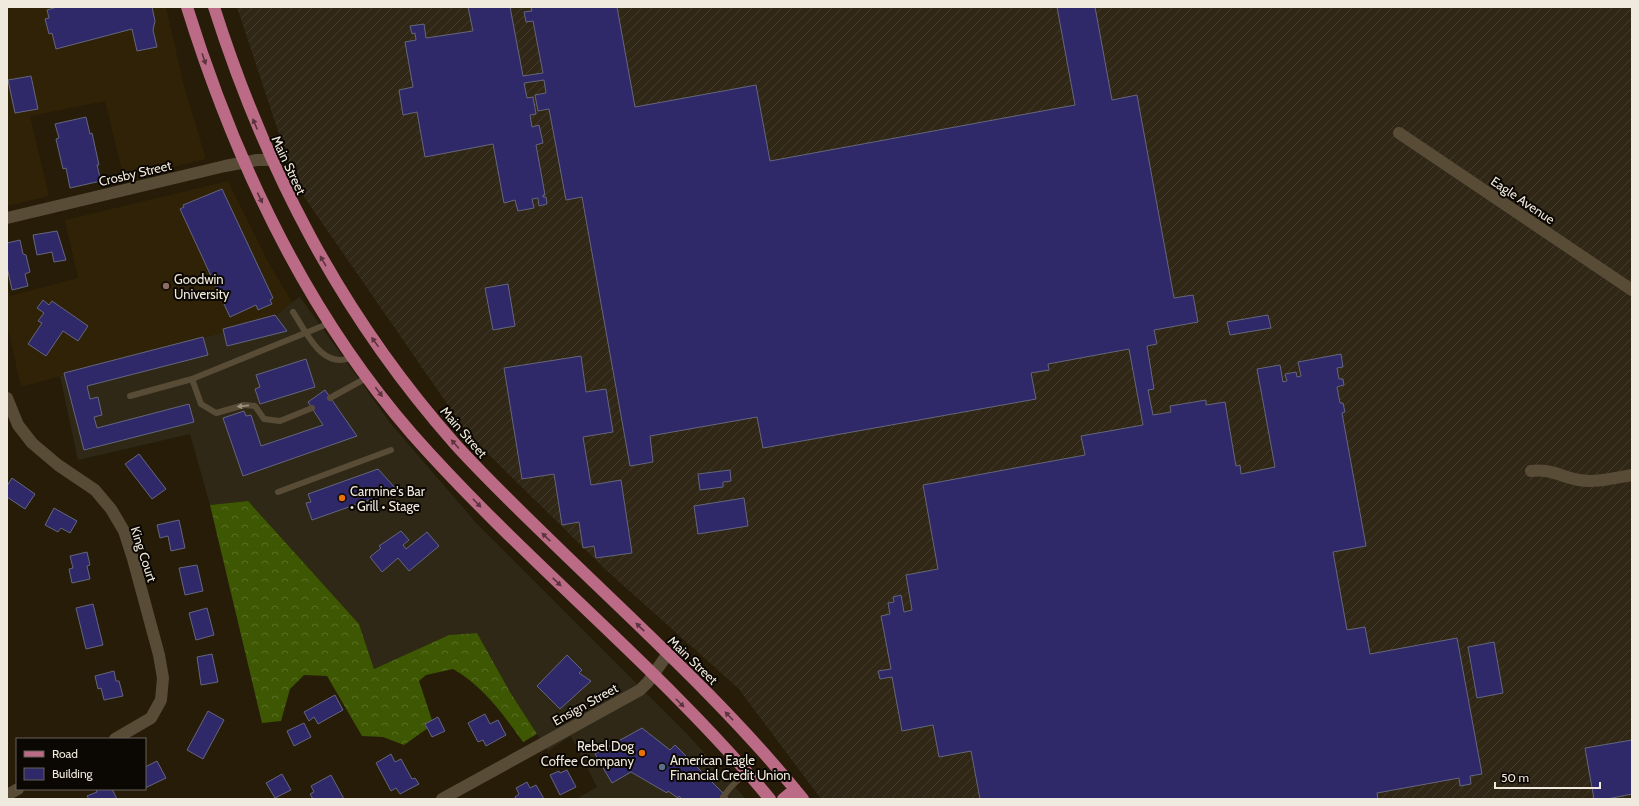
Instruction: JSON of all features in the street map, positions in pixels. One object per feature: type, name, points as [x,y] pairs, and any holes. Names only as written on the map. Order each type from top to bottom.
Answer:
[{"type":"main road","points":[[187,7],[214,88],[244,162],[288,252],[330,323],[353,357],[411,433],[460,487],[707,729],[770,799]]},
{"type":"main road","name":"Main Street","points":[[214,7],[240,86],[271,160],[301,222],[332,277],[363,326],[415,396],[482,473],[732,718],[803,799]]},
{"type":"main road","points":[[783,799],[795,789]]},
{"type":"street","name":"Eagle Avenue","points":[[1400,133],[1632,290]]},
{"type":"street","name":"Crosby Street","points":[[7,218],[244,162],[271,160]]},
{"type":"street","name":"King Court","points":[[7,398],[18,425],[32,443],[58,465],[95,490],[111,509],[124,531],[159,655],[163,678],[161,700],[151,718],[117,738]]},
{"type":"street","points":[[1531,471],[1541,469],[1579,480],[1598,480],[1632,475]]},
{"type":"street","name":"Ensign Street","points":[[442,799],[638,691],[653,675],[667,655]]},
{"type":"lane","points":[[293,312],[316,348],[328,358],[338,361],[345,361],[353,357]]},
{"type":"lane","points":[[130,396],[192,379],[307,334],[330,323]]},
{"type":"lane","points":[[330,398],[368,377]]},
{"type":"lane","points":[[192,379],[201,404],[216,413],[244,405],[255,406],[264,419],[280,421],[312,408]]},
{"type":"lane","points":[[278,492],[391,450]]},
{"type":"lane","points":[[723,797],[746,772]]},
{"type":"shaded area","points":[[7,7],[166,7],[184,86],[206,159],[124,179],[105,101],[30,116],[49,196],[7,206]]},
{"type":"shaded area","points":[[237,7],[1632,7],[1632,799],[821,799],[738,688],[606,570],[468,434],[296,185]]},
{"type":"shaded area","name":"Goodwin University","points":[[228,181],[266,258],[292,302],[272,319],[21,387],[7,325],[7,283],[10,296],[78,278],[65,220]]},
{"type":"shaded area","points":[[300,297],[391,424],[478,525],[689,736],[746,799],[576,799],[597,787],[571,736],[548,751],[510,692],[477,633],[449,635],[374,669],[359,624],[248,501],[210,505],[190,434],[78,460],[60,376],[272,319]]},
{"type":"green space","points":[[248,501],[359,624],[374,669],[449,635],[477,633],[510,692],[537,734],[523,742],[492,701],[474,684],[453,669],[426,675],[419,681],[432,720],[428,728],[404,745],[383,737],[362,736],[327,676],[304,675],[290,689],[281,721],[262,723],[210,505]]},
{"type":"building","points":[[57,7],[152,7],[155,21],[153,30],[157,47],[137,51],[132,29],[56,49],[52,33],[49,34],[45,19],[49,18],[47,10]]},
{"type":"building","points":[[468,7],[510,7],[523,76],[543,73],[533,21],[526,22],[524,12],[532,11],[531,7],[617,7],[635,107],[756,85],[770,161],[1075,105],[1057,7],[1095,7],[1112,100],[1137,95],[1174,298],[1193,295],[1198,322],[1154,330],[1157,344],[1147,346],[1154,389],[1148,390],[1153,415],[1171,412],[1170,406],[1206,400],[1206,405],[1225,402],[1236,466],[1240,465],[1241,474],[1275,467],[1257,369],[1280,365],[1283,382],[1287,381],[1285,374],[1296,372],[1297,377],[1301,376],[1298,362],[1341,354],[1343,367],[1337,368],[1339,379],[1343,379],[1344,385],[1337,387],[1340,403],[1343,403],[1345,412],[1342,413],[1366,546],[1333,552],[1347,630],[1365,627],[1370,654],[1457,638],[1482,774],[1470,776],[1471,784],[1460,786],[1459,778],[1377,793],[1378,799],[980,799],[971,751],[939,757],[933,725],[902,731],[892,677],[880,679],[878,671],[891,669],[881,616],[890,614],[888,603],[894,602],[893,597],[901,595],[904,612],[912,610],[906,575],[938,569],[923,485],[1085,455],[1081,436],[1143,425],[1129,349],[1048,364],[1049,370],[1031,373],[1036,399],[763,448],[757,417],[650,436],[653,462],[630,466],[582,197],[566,200],[549,109],[538,111],[535,95],[546,93],[544,80],[524,83],[527,98],[533,97],[536,114],[530,115],[532,127],[539,125],[543,143],[536,145],[545,195],[543,195],[543,197],[546,197],[547,204],[539,206],[538,198],[532,199],[534,208],[518,211],[515,200],[504,203],[493,144],[425,157],[417,112],[403,115],[399,90],[413,87],[405,42],[416,40],[415,33],[412,34],[410,26],[424,24],[426,38],[473,31]]},
{"type":"building","points":[[31,76],[38,109],[15,113],[8,80]]},
{"type":"building","points":[[86,117],[90,134],[92,133],[101,181],[70,188],[66,168],[63,169],[56,139],[59,138],[55,124]]},
{"type":"building","points":[[222,189],[273,298],[270,300],[272,304],[258,310],[256,305],[230,317],[180,209],[184,207],[183,205]]},
{"type":"building","points":[[57,231],[66,260],[54,262],[52,252],[37,255],[33,235]]},
{"type":"building","points":[[20,240],[23,254],[26,255],[30,272],[25,274],[28,286],[12,290],[7,267],[7,243]]},
{"type":"building","points":[[508,284],[515,326],[493,330],[485,288]]},
{"type":"building","points":[[43,300],[49,305],[52,301],[88,326],[78,341],[63,331],[46,356],[28,344],[42,323],[38,321],[44,313],[37,308]]},
{"type":"building","points":[[275,315],[287,331],[227,346],[223,329]]},
{"type":"building","points":[[1268,315],[1271,328],[1230,335],[1227,322]]},
{"type":"building","points":[[203,337],[208,355],[87,386],[90,399],[98,397],[102,415],[94,417],[97,428],[189,404],[194,422],[84,450],[64,373]]},
{"type":"building","points":[[581,356],[586,392],[606,389],[613,432],[583,437],[591,485],[621,480],[632,553],[596,558],[594,546],[583,548],[579,522],[562,525],[554,474],[522,479],[504,368]]},
{"type":"building","points":[[306,359],[315,387],[260,404],[255,389],[260,387],[256,375]]},
{"type":"building","points":[[325,390],[357,436],[243,476],[223,418],[244,411],[246,416],[251,415],[261,446],[323,425],[308,402]]},
{"type":"building","points":[[139,454],[166,489],[152,499],[125,464]]},
{"type":"building","name":"Carmine's Bar • Grill • Stage","points":[[378,469],[397,490],[312,520],[306,503],[311,502],[308,494]]},
{"type":"building","points":[[730,470],[731,481],[723,482],[723,487],[700,490],[698,474]]},
{"type":"building","points":[[12,478],[35,494],[25,509],[7,497],[7,486]]},
{"type":"building","points":[[744,498],[748,526],[698,534],[694,506]]},
{"type":"building","points":[[54,508],[77,521],[70,533],[61,528],[58,532],[45,525]]},
{"type":"building","points":[[179,520],[185,548],[171,551],[168,536],[160,538],[157,525]]},
{"type":"building","points":[[401,531],[409,540],[403,545],[406,549],[427,532],[439,546],[409,571],[398,558],[382,572],[370,557],[381,548],[379,546]]},
{"type":"building","points":[[87,552],[90,565],[87,566],[90,579],[72,583],[69,569],[73,568],[70,556]]},
{"type":"building","points":[[197,565],[203,591],[185,595],[179,568]]},
{"type":"building","points":[[93,604],[103,645],[86,649],[76,608]]},
{"type":"building","points":[[207,608],[214,635],[196,640],[189,613]]},
{"type":"building","points":[[1494,642],[1503,693],[1477,698],[1468,647]]},
{"type":"building","points":[[212,654],[218,682],[201,685],[197,657]]},
{"type":"building","points":[[567,655],[582,670],[579,673],[591,681],[560,709],[537,686]]},
{"type":"building","points":[[114,671],[116,681],[119,681],[123,696],[104,700],[101,688],[98,689],[95,676]]},
{"type":"building","points":[[335,695],[343,710],[318,724],[314,717],[309,721],[304,712]]},
{"type":"building","points":[[208,711],[224,720],[203,759],[187,750]]},
{"type":"building","points":[[485,714],[490,724],[498,720],[506,735],[486,746],[483,740],[478,742],[468,723]]},
{"type":"building","points":[[438,717],[445,731],[432,737],[425,724]]},
{"type":"building","points":[[304,723],[311,737],[294,746],[287,731]]},
{"type":"building","points":[[642,728],[670,750],[675,745],[729,799],[682,799],[679,796],[678,798],[668,791],[667,793],[631,772],[612,783],[595,754]]},
{"type":"building","points":[[1632,740],[1632,794],[1607,799],[1594,799],[1585,748]]},
{"type":"building","points":[[391,754],[395,762],[401,759],[412,779],[415,778],[419,784],[400,794],[396,788],[391,791],[376,763]]},
{"type":"building","points":[[157,761],[166,778],[146,788],[146,766]]},
{"type":"building","points":[[567,770],[576,787],[560,795],[550,775],[559,771],[560,773]]},
{"type":"building","points":[[282,774],[291,790],[275,798],[266,783]]},
{"type":"building","points":[[331,775],[344,799],[313,799],[310,794],[314,792],[311,786]]},
{"type":"building","points":[[527,782],[530,788],[536,785],[544,799],[516,799],[515,797],[519,794],[516,788]]},
{"type":"building","points":[[96,790],[112,790],[117,799],[89,799],[87,796],[97,792]]},
{"type":"place","name":"Goodwin University","points":[[166,286]]},
{"type":"place","name":"Carmine's Bar • Grill • Stage","points":[[342,498]]},
{"type":"place","name":"Rebel Dog Coffee Company","points":[[642,753]]},
{"type":"place","name":"American Eagle Financial Credit Union","points":[[662,767]]}]
